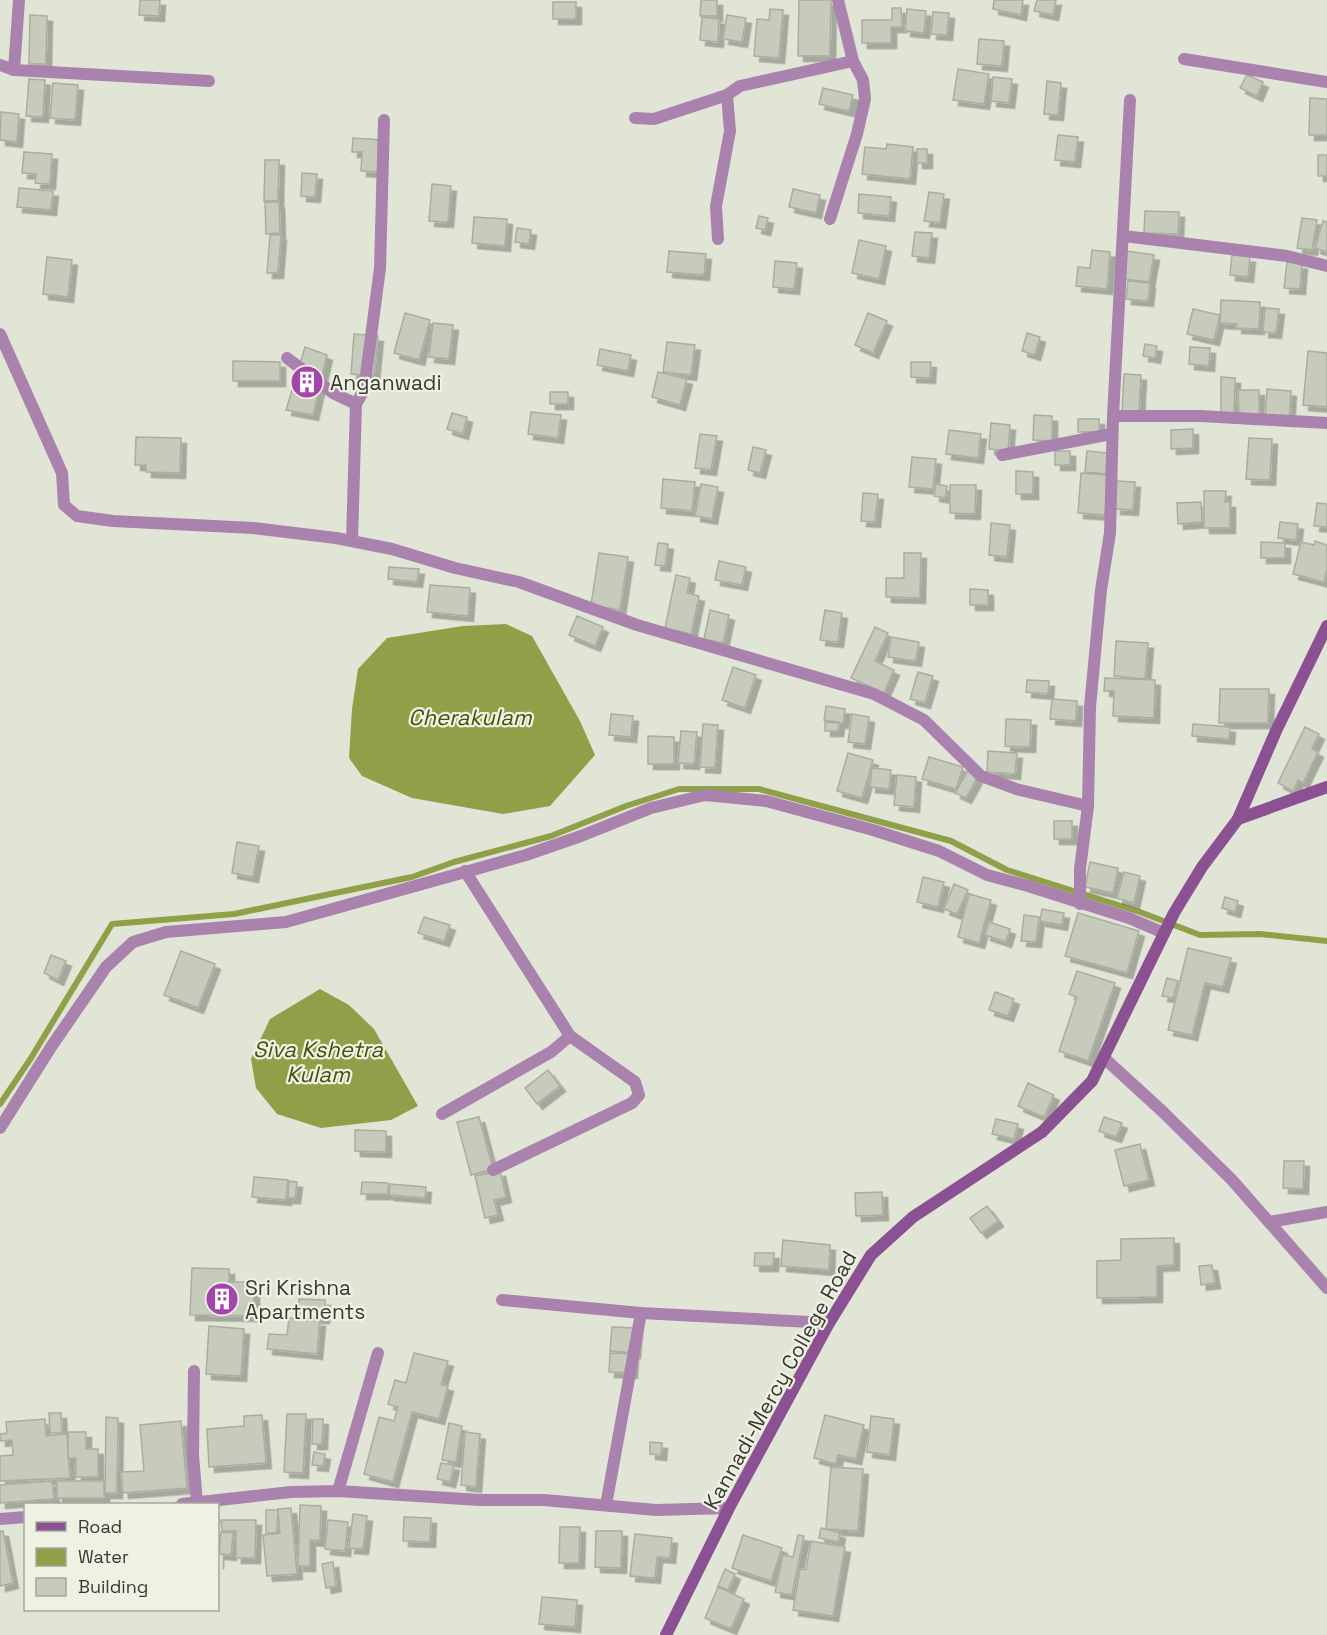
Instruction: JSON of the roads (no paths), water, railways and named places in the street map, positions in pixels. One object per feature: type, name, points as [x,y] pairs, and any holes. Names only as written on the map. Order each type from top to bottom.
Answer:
[{"type":"main road","points":[[1238,819],[1276,731],[1327,626]]},
{"type":"main road","points":[[1238,819],[1327,787]]},
{"type":"main road","name":"Kannadi-Mercy College Road","points":[[666,1634],[729,1508],[829,1323],[870,1256],[913,1217],[1042,1132],[1092,1081],[1174,913],[1202,867],[1238,819]]},
{"type":"street","points":[[14,70],[19,0]]},
{"type":"street","points":[[830,219],[857,134],[865,99],[863,80],[853,62],[837,0]]},
{"type":"street","points":[[1184,59],[1327,82]]},
{"type":"street","points":[[636,118],[654,119],[727,95],[740,86],[853,62]]},
{"type":"street","points":[[0,65],[14,70],[209,81]]},
{"type":"street","points":[[718,239],[716,206],[730,130],[727,95]]},
{"type":"street","points":[[1080,904],[1080,869],[1088,806],[1093,660],[1110,533],[1111,434],[1130,100]]},
{"type":"street","points":[[352,541],[356,404],[364,390],[380,268],[384,120]]},
{"type":"street","points":[[1124,236],[1287,256],[1327,266]]},
{"type":"street","points":[[0,334],[62,473],[64,505],[76,516],[113,521],[253,528],[352,541],[519,582],[637,625],[874,694],[924,720],[981,776],[1016,789],[1088,806]]},
{"type":"street","points":[[287,358],[333,393],[356,404]]},
{"type":"street","points":[[1113,416],[1200,416],[1327,423]]},
{"type":"street","points":[[1002,455],[1111,434]]},
{"type":"street","points":[[0,1128],[51,1047],[106,967],[133,942],[166,932],[286,922],[526,855],[651,808],[705,795],[766,801],[873,830],[939,851],[987,876],[1028,886],[1129,918],[1164,933]]},
{"type":"street","points":[[465,871],[570,1036],[635,1082],[639,1095],[632,1103],[493,1170]]},
{"type":"street","points":[[442,1114],[552,1052],[570,1036]]},
{"type":"street","points":[[1104,1058],[1232,1180],[1327,1288]]},
{"type":"street","points":[[1269,1222],[1327,1212]]},
{"type":"street","points":[[502,1300],[641,1313],[829,1323]]},
{"type":"street","points":[[606,1505],[641,1313]]},
{"type":"street","points":[[338,1491],[378,1353]]},
{"type":"street","points":[[194,1371],[193,1455],[197,1503],[291,1492],[338,1491],[480,1500],[544,1500],[656,1510],[729,1508]]},
{"type":"street","points":[[0,1519],[24,1517]]},
{"type":"water","name":"Cherakulam","points":[[506,624],[532,636],[580,721],[595,755],[550,806],[503,814],[412,798],[362,776],[349,758],[352,709],[358,669],[387,638],[463,626]]},
{"type":"water","name":"Siva Kshetra Kulam","points":[[320,989],[349,1005],[374,1029],[418,1106],[391,1120],[321,1128],[277,1114],[256,1088],[251,1059],[270,1019]]},
{"type":"waterway","points":[[0,1104],[31,1058],[112,924],[234,914],[412,877],[454,862],[551,836],[626,806],[679,789],[759,789],[951,841],[1007,870],[1140,912],[1200,935],[1260,934],[1327,941]]},
{"type":"place","name":"Anganwadi","points":[[307,382]]},
{"type":"place","name":"Sri Krishna Apartments","points":[[222,1299]]}]
